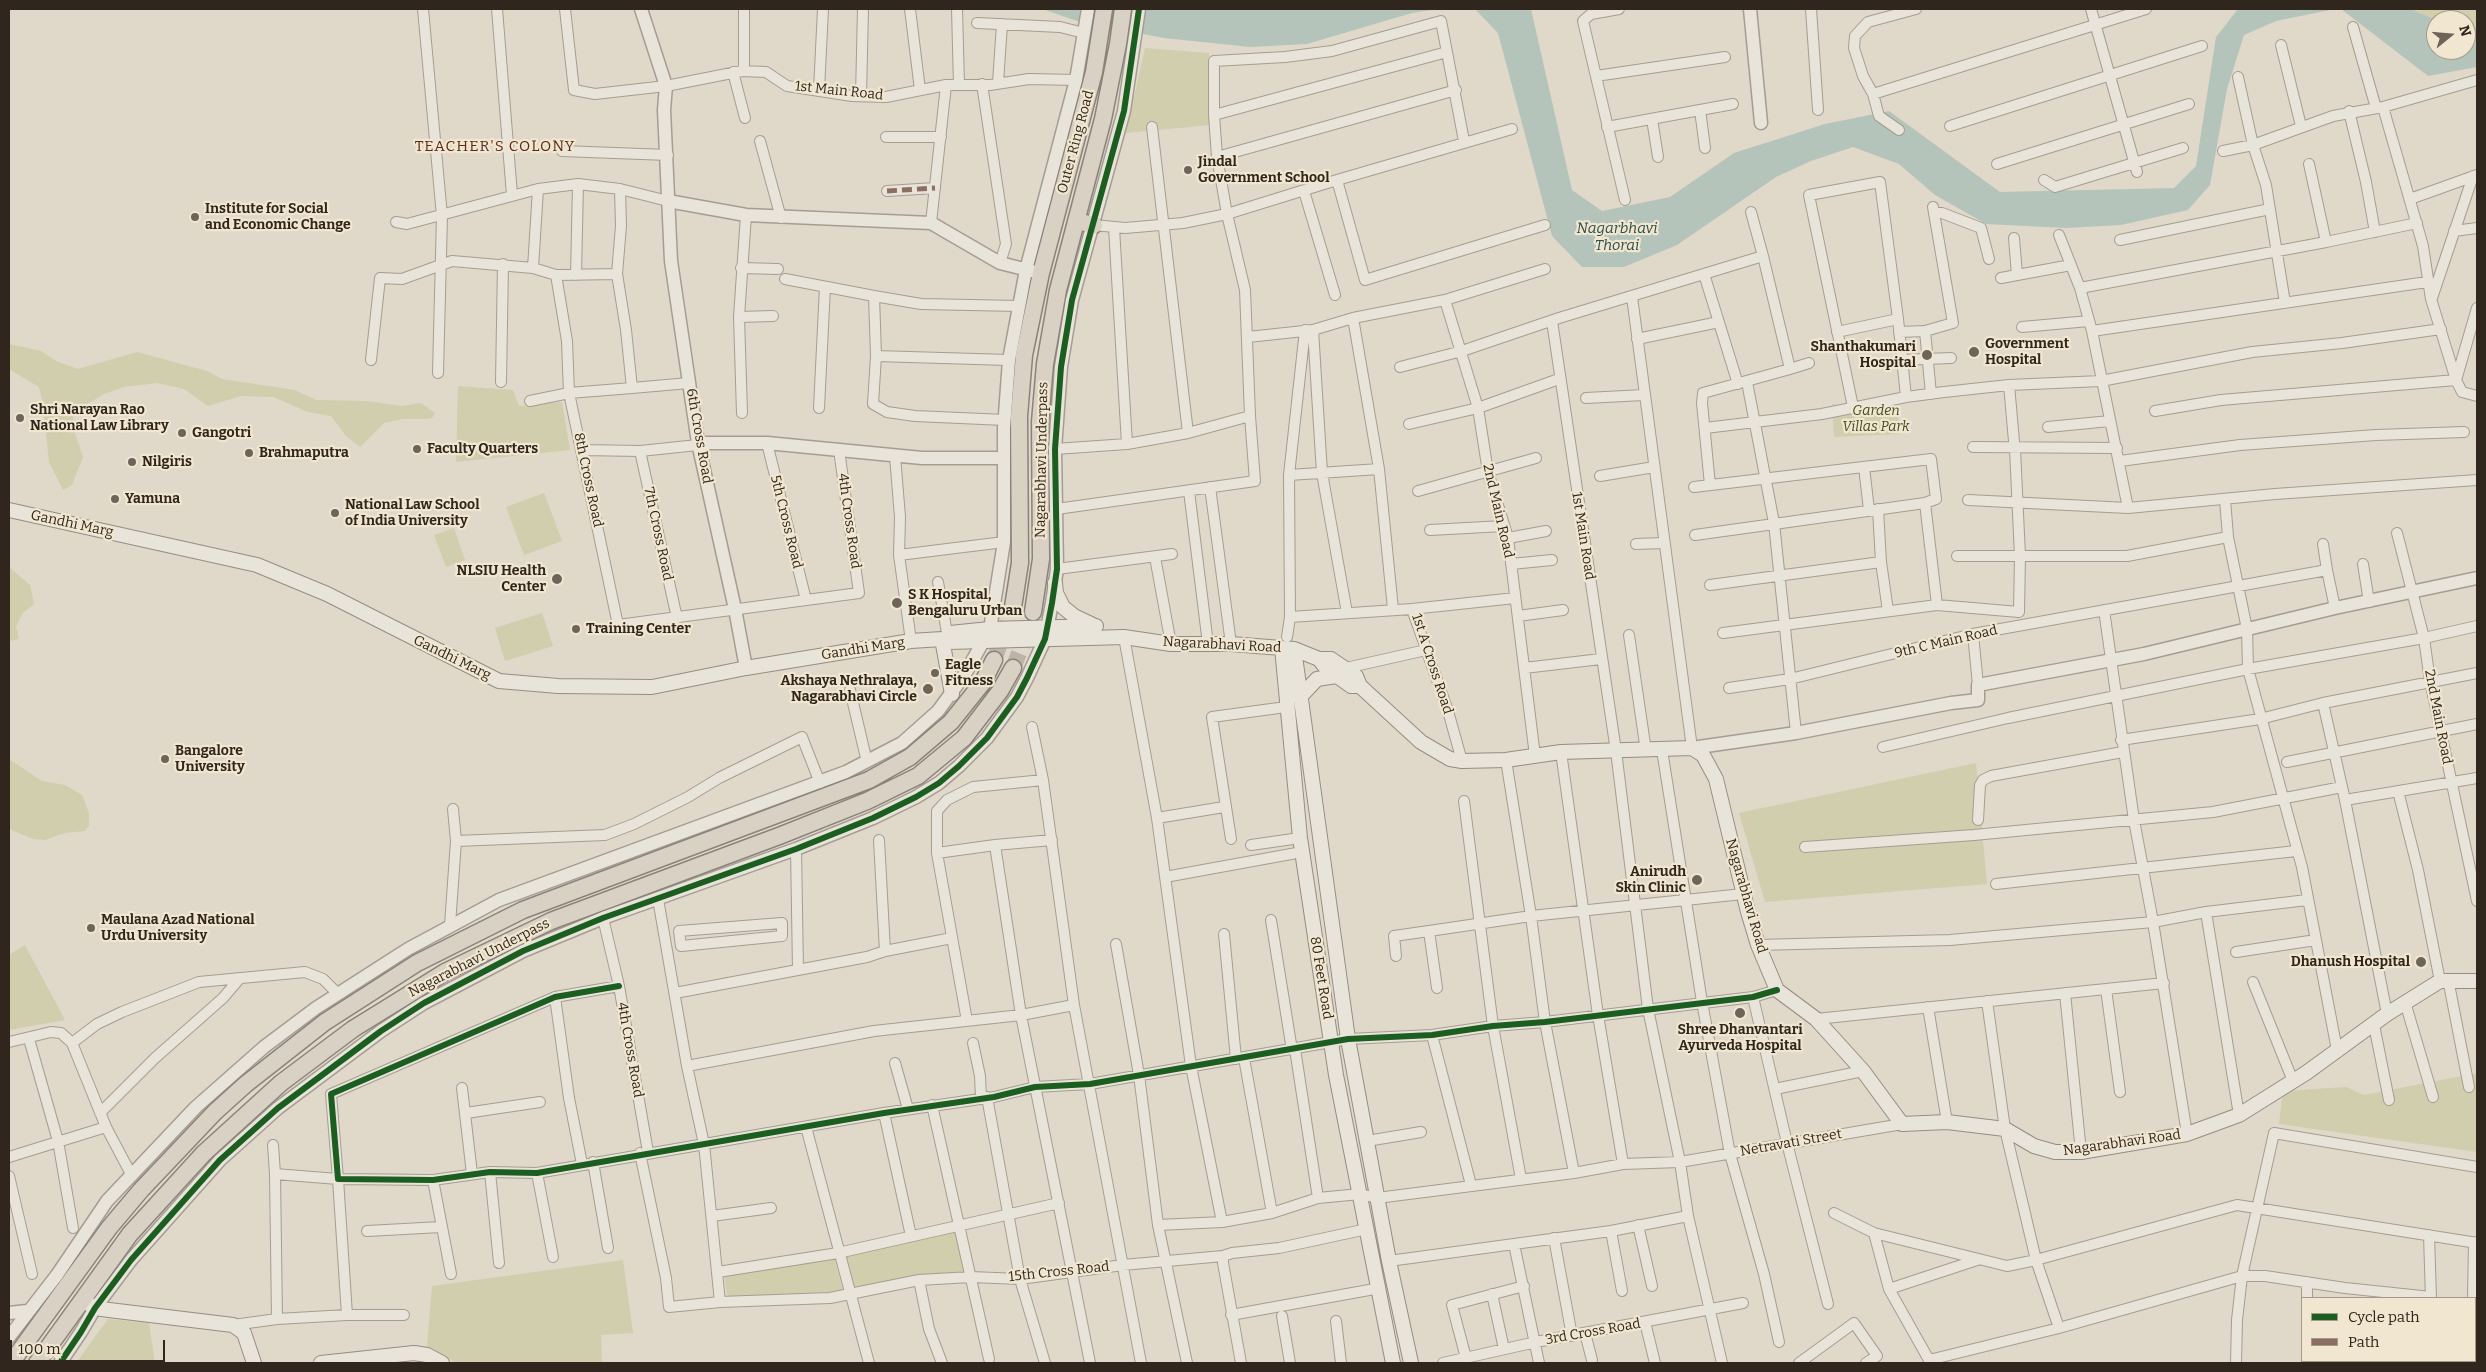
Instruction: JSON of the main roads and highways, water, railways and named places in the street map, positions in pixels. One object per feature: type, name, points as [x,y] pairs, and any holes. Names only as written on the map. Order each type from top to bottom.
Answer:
[{"type":"highway","name":"Outer Ring Road","points":[[1033,272],[1084,115],[1100,42],[1104,9]]},
{"type":"highway","name":"Outer Ring Road","points":[[1076,221],[1103,119],[1123,9]]},
{"type":"highway","name":"Nagarabhavi Underpass","points":[[1033,612],[1041,559],[1041,392],[1058,290],[1076,221]]},
{"type":"highway","points":[[1076,221],[1094,225]]},
{"type":"highway","name":"Nagarabhavi Underpass","points":[[1013,607],[1020,563],[1019,447],[1021,385],[1032,312],[1033,272]]},
{"type":"highway","name":"Nagarabhavi Underpass","points":[[11,1363],[63,1279],[136,1196],[215,1112],[286,1051],[372,990],[463,939],[556,896],[869,780],[910,757],[951,722],[983,682],[994,660]]},
{"type":"highway","name":"Nagarabhavi Underpass","points":[[89,1304],[130,1234],[204,1153],[281,1083],[353,1029],[446,972],[551,922],[867,801],[918,776],[964,738],[1000,691],[1012,668]]},
{"type":"highway","points":[[37,1363],[89,1304]]},
{"type":"main road","name":"Gandhi Marg","points":[[9,510],[257,565],[327,594],[499,681],[558,686],[652,687],[746,668],[945,636],[949,642],[987,634],[1017,639],[1046,633]]},
{"type":"main road","points":[[1056,576],[1059,601],[1068,613],[1124,637]]},
{"type":"main road","points":[[1046,633],[1096,626]]},
{"type":"main road","points":[[987,634],[1046,633],[1124,637]]},
{"type":"main road","points":[[945,636],[952,694]]},
{"type":"main road","name":"Nagarabhavi Road","points":[[1124,637],[1171,644],[1288,645],[1319,659],[1331,659],[1341,672],[1356,676],[1360,686],[1421,742],[1442,755],[1462,761],[1506,760],[1561,752],[1616,752],[1692,748],[1703,755],[1716,780],[1743,894],[1758,945],[1777,990],[1816,1018],[1863,1071],[1902,1124],[1947,1122],[2005,1129],[2034,1146],[2055,1152],[2081,1152],[2187,1134],[2239,1115],[2293,1081],[2405,1002],[2444,980],[2477,981]]},
{"type":"main road","name":"80 Feet Road","points":[[1288,645],[1300,697],[1348,1039],[1389,1261],[1411,1363]]},
{"type":"main road","name":"80 Feet Road","points":[[1288,645],[1286,708],[1302,852],[1331,1042],[1393,1363]]},
{"type":"main road","points":[[1300,697],[1317,679],[1341,672]]},
{"type":"main road","points":[[89,1304],[232,1325],[244,1333],[254,1363]]},
{"type":"main road","points":[[322,1363],[414,1353],[441,1363]]},
{"type":"water","points":[[1042,9],[1438,9],[1412,13],[1307,44],[1250,47],[1164,38],[1080,22]]},
{"type":"water","name":"Nagarbhavi Thorai","points":[[1475,9],[1531,9],[1572,190],[1602,211],[1670,197],[1734,153],[1825,124],[1889,111],[2000,192],[2174,188],[2196,166],[2216,37],[2238,9],[2335,9],[2276,21],[2244,35],[2227,89],[2210,185],[2188,210],[2121,225],[2066,228],[1986,224],[1935,195],[1899,164],[1853,147],[1811,161],[1776,177],[1677,245],[1624,267],[1582,267],[1552,236],[1498,33]]},
{"type":"water","points":[[2341,9],[2410,9],[2426,16],[2426,60],[2476,60],[2477,27],[2477,67],[2428,76]]},
{"type":"tunnel","points":[[994,660],[1013,607]]},
{"type":"tunnel","points":[[1013,668],[1030,626]]},
{"type":"place","name":"Jindal Government School","points":[[1188,170]]},
{"type":"place","name":"Institute for Social and Economic Change","points":[[195,217]]},
{"type":"place","name":"Government Hospital","points":[[1974,352]]},
{"type":"place","name":"Shanthakumari Hospital","points":[[1927,355]]},
{"type":"place","name":"Shri Narayan Rao National Law Library","points":[[20,418]]},
{"type":"place","name":"Gangotri","points":[[182,433]]},
{"type":"place","name":"Faculty Quarters","points":[[417,449]]},
{"type":"place","name":"Brahmaputra","points":[[249,453]]},
{"type":"place","name":"Nilgiris","points":[[132,462]]},
{"type":"place","name":"Yamuna","points":[[115,499]]},
{"type":"place","name":"National Law School of India University","points":[[335,513]]},
{"type":"place","name":"NLSIU Health Center","points":[[557,579]]},
{"type":"place","name":"S K Hospital, Bengaluru Urban","points":[[897,603]]},
{"type":"place","name":"Training Center","points":[[576,629]]},
{"type":"place","name":"Eagle Fitness","points":[[935,673]]},
{"type":"place","name":"Akshaya Nethralaya, Nagarabhavi Circle","points":[[928,689]]},
{"type":"place","name":"Bangalore University","points":[[165,759]]},
{"type":"place","name":"Anirudh Skin Clinic","points":[[1697,880]]},
{"type":"place","name":"Maulana Azad National Urdu University","points":[[91,928]]},
{"type":"place","name":"Dhanush Hospital","points":[[2421,962]]},
{"type":"place","name":"Shree Dhanvantari Ayurveda Hospital","points":[[1740,1013]]},
{"type":"district","name":"TEACHER'S COLONY","points":[[495,147]]},
{"type":"park label","name":"Garden Villas Park","points":[[1876,420]]}]
